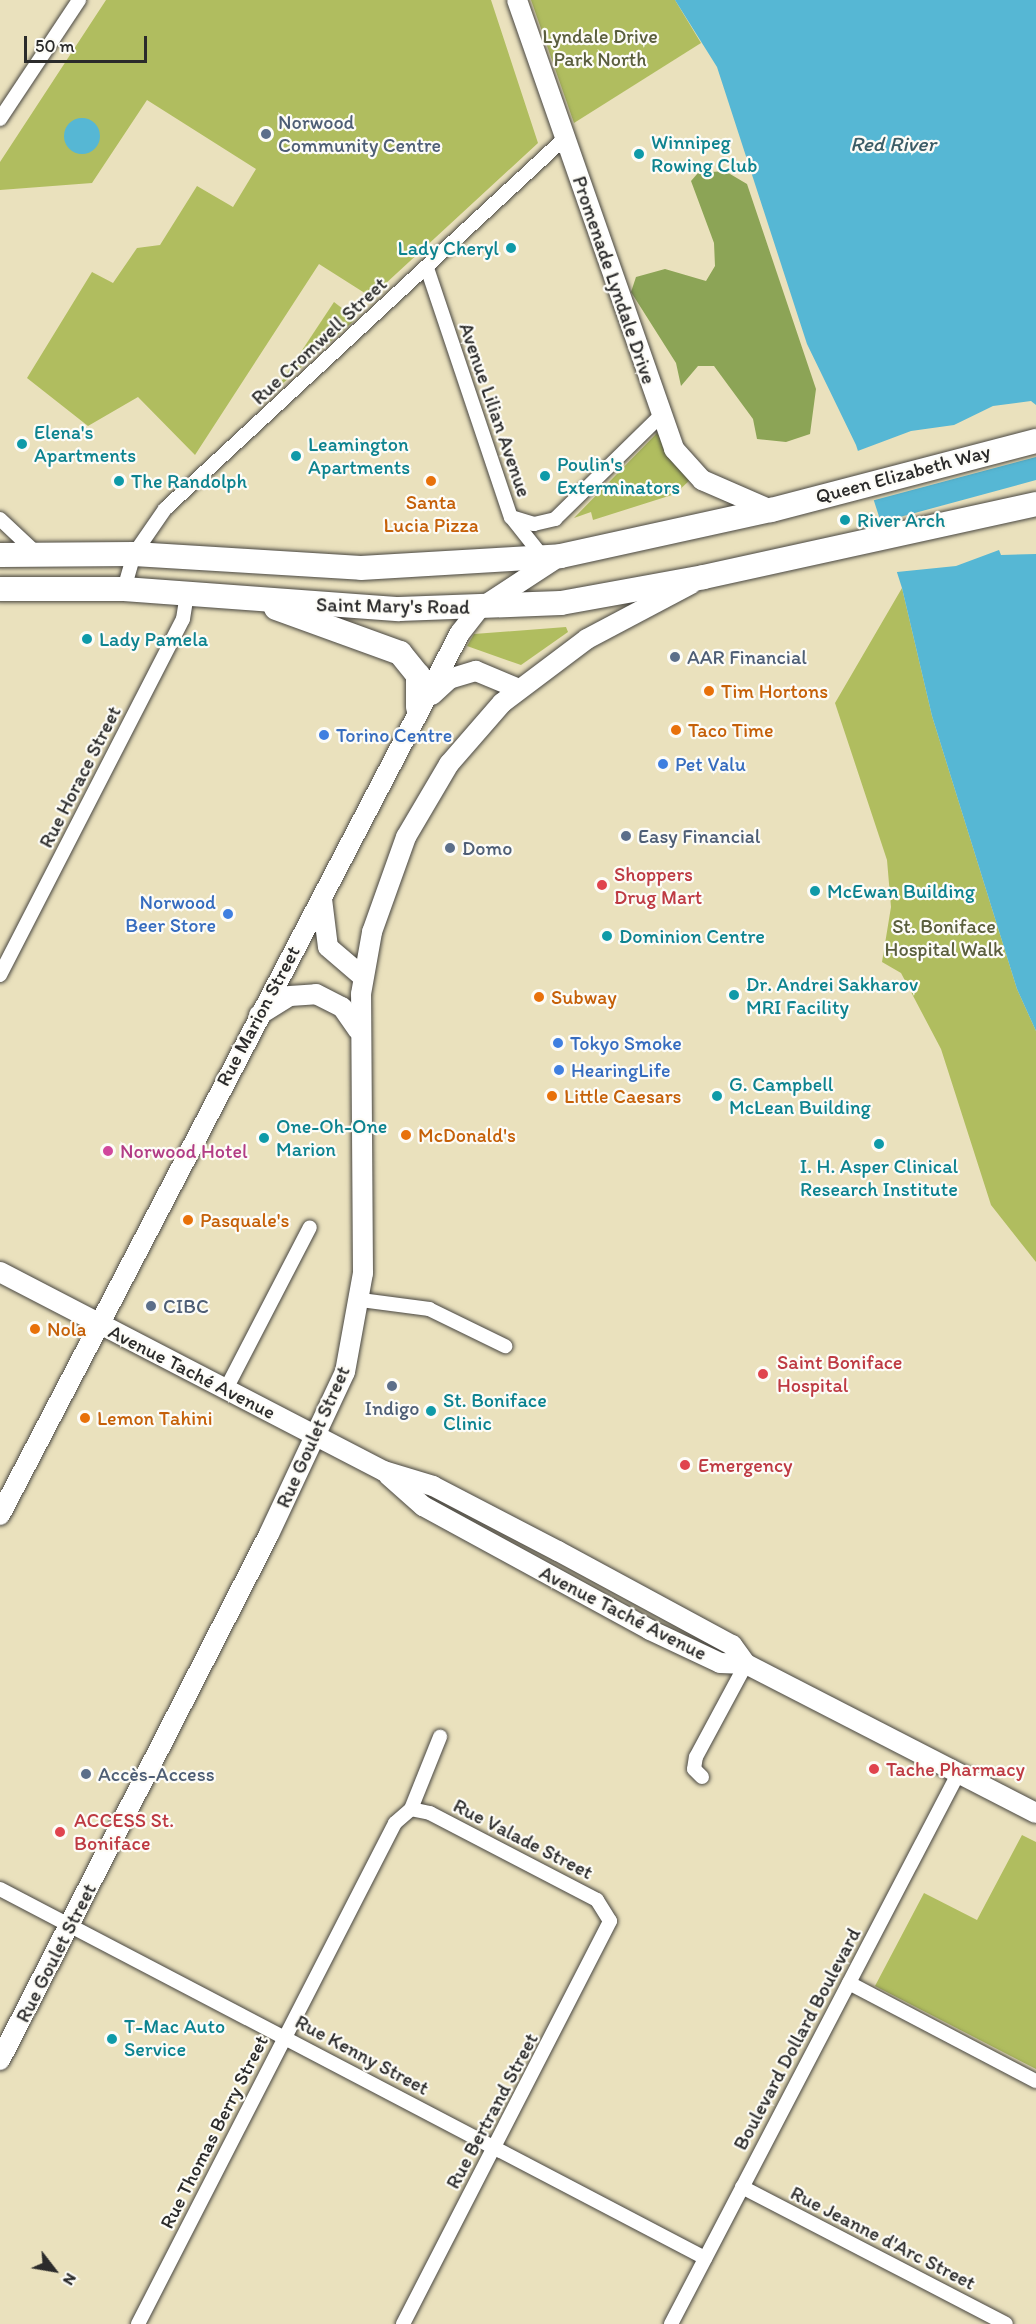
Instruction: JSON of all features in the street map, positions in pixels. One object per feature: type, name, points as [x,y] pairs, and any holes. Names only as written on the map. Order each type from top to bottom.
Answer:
[{"type":"highway","name":"Queen Elizabeth Way","points":[[771,510],[1036,441]]},
{"type":"highway","name":"Saint Mary's Road","points":[[0,589],[124,589],[329,606],[479,609],[570,601],[704,577],[1036,504]]},
{"type":"highway","name":"Saint Mary's Road","points":[[0,555],[35,552],[134,554],[361,568],[551,556],[771,510]]},
{"type":"highway","points":[[329,606],[361,568]]},
{"type":"highway","points":[[257,600],[319,627],[400,653],[418,675],[418,707]]},
{"type":"main road","name":"Promenade Lyndale Drive","points":[[516,0],[660,416],[680,460],[696,476],[771,510]]},
{"type":"main road","name":"Rue Marion Street","points":[[0,1515],[418,707],[479,609],[551,556]]},
{"type":"main road","name":"Rue Goulet Street","points":[[0,2060],[70,1926],[317,1435],[345,1372],[361,1300],[358,1030],[363,977],[383,896],[418,814],[469,739],[519,689],[587,639],[704,577]]},
{"type":"main road","points":[[418,707],[449,678],[467,672],[491,673],[519,689]]},
{"type":"main road","points":[[322,893],[327,947],[363,977]]},
{"type":"main road","points":[[258,1016],[290,996],[315,994],[342,1007],[358,1030]]},
{"type":"main road","name":"Avenue Taché Avenue","points":[[0,1272],[384,1471],[433,1486],[558,1551],[732,1645],[746,1664]]},
{"type":"main road","name":"Avenue Taché Avenue","points":[[384,1471],[423,1506],[546,1574],[720,1663],[746,1664],[1036,1814]]},
{"type":"main road","points":[[546,1574],[558,1551]]},
{"type":"street","points":[[0,119],[79,0]]},
{"type":"street","name":"Rue Cromwell Street","points":[[124,589],[134,554],[165,509],[565,138]]},
{"type":"street","name":"Avenue Lilian Avenue","points":[[427,268],[511,517],[551,556]]},
{"type":"street","points":[[511,517],[539,524],[560,515],[660,416]]},
{"type":"street","points":[[0,519],[35,552]]},
{"type":"street","name":"Rue Horace Street","points":[[0,975],[183,619],[187,594]]},
{"type":"street","points":[[226,1389],[310,1227]]},
{"type":"street","points":[[361,1300],[429,1310],[505,1346]]},
{"type":"street","points":[[702,1777],[694,1769],[696,1757],[746,1664]]},
{"type":"street","name":"Rue Thomas Berry Street","points":[[138,2324],[395,1823],[411,1809],[440,1737]]},
{"type":"street","name":"Boulevard Dollard Boulevard","points":[[671,2324],[958,1772]]},
{"type":"street","name":"Rue Valade Street","points":[[411,1809],[430,1813],[597,1900],[610,1914]]},
{"type":"street","name":"Rue Kenny Street","points":[[0,1889],[496,2146],[705,2258]]},
{"type":"street","name":"Rue Bertrand Street","points":[[403,2324],[606,1935],[610,1914]]},
{"type":"street","points":[[849,1983],[1036,2081]]},
{"type":"street","name":"Rue Jeanne d'Arc Street","points":[[742,2187],[1006,2324]]},
{"type":"green space","points":[[106,0],[491,0],[538,143],[371,297],[319,264],[195,455],[138,397],[88,426],[27,378],[92,272],[113,283],[137,248],[160,245],[197,186],[233,207],[256,169],[147,100],[92,183],[0,190],[0,162]]},
{"type":"green space","name":"Lyndale Drive Park North","points":[[531,0],[675,0],[701,43],[574,123]]},
{"type":"green space","points":[[725,171],[747,184],[816,389],[810,434],[786,442],[757,439],[753,419],[714,366],[698,366],[681,386],[676,363],[631,292],[636,277],[665,269],[706,281],[715,266],[714,243],[691,181],[698,173]]},
{"type":"green space","points":[[334,302],[356,319],[282,384],[281,382]]},
{"type":"green space","points":[[657,433],[691,479],[675,494],[593,520],[591,512],[574,518]]},
{"type":"green space","name":"St. Boniface Hospital Walk","points":[[902,588],[932,716],[1017,989],[1036,1031],[1036,1262],[991,1205],[941,1049],[901,973],[882,962],[891,907],[887,860],[835,703]]},
{"type":"green space","points":[[566,627],[568,632],[521,665],[467,646],[474,634]]},
{"type":"green space","points":[[1022,1835],[1036,1842],[1036,2069],[875,1986],[924,1893],[977,1920]]},
{"type":"water","name":"Red River","points":[[675,0],[1036,0],[1036,1031],[1017,989],[932,716],[902,588],[856,445],[807,344],[717,67]]},
{"type":"water","points":[[82,118],[94,124],[100,136],[94,148],[82,154],[70,148],[64,136],[70,124]]},
{"type":"pier","points":[[1031,401],[1036,405],[1036,457],[871,501],[855,452],[911,431],[954,425],[993,406]]},
{"type":"pier","points":[[1036,480],[1036,554],[1001,555],[999,550],[956,566],[897,572],[896,579],[878,523]]},
{"type":"place","name":"Norwood Community Centre","points":[[266,134]]},
{"type":"place","name":"Winnipeg Rowing Club","points":[[639,154]]},
{"type":"place","name":"Lady Cheryl","points":[[511,248]]},
{"type":"place","name":"Elena's Apartments","points":[[22,444]]},
{"type":"place","name":"Leamington Apartments","points":[[296,456]]},
{"type":"place","name":"Poulin's Exterminators","points":[[545,476]]},
{"type":"place","name":"The Randolph","points":[[119,481]]},
{"type":"place","name":"Santa Lucia Pizza","points":[[431,481]]},
{"type":"place","name":"River Arch","points":[[845,520]]},
{"type":"place","name":"Lady Pamela","points":[[87,639]]},
{"type":"place","name":"AAR Financial","points":[[675,657]]},
{"type":"place","name":"Tim Hortons","points":[[709,691]]},
{"type":"place","name":"Taco Time","points":[[676,730]]},
{"type":"place","name":"Torino Centre","points":[[324,735]]},
{"type":"place","name":"Pet Valu","points":[[663,764]]},
{"type":"place","name":"Easy Financial","points":[[626,836]]},
{"type":"place","name":"Domo","points":[[450,848]]},
{"type":"place","name":"Shoppers Drug Mart","points":[[602,885]]},
{"type":"place","name":"McEwan Building","points":[[815,891]]},
{"type":"place","name":"Norwood Beer Store","points":[[228,914]]},
{"type":"place","name":"Dominion Centre","points":[[607,936]]},
{"type":"place","name":"Dr. Andrei Sakharov MRI Facility","points":[[734,995]]},
{"type":"place","name":"Subway","points":[[539,997]]},
{"type":"place","name":"Tokyo Smoke","points":[[558,1043]]},
{"type":"place","name":"HearingLife","points":[[559,1070]]},
{"type":"place","name":"Little Caesars","points":[[552,1096]]},
{"type":"place","name":"G. Campbell McLean Building","points":[[717,1096]]},
{"type":"place","name":"McDonald's","points":[[406,1135]]},
{"type":"place","name":"One-Oh-One Marion","points":[[264,1138]]},
{"type":"place","name":"I. H. Asper Clinical Research Institute","points":[[879,1144]]},
{"type":"place","name":"Norwood Hotel","points":[[108,1151]]},
{"type":"place","name":"Pasquale's","points":[[188,1220]]},
{"type":"place","name":"CIBC","points":[[151,1306]]},
{"type":"place","name":"Nola","points":[[35,1329]]},
{"type":"place","name":"Saint Boniface Hospital","points":[[763,1374]]},
{"type":"place","name":"Indigo","points":[[392,1386]]},
{"type":"place","name":"St. Boniface Clinic","points":[[431,1411]]},
{"type":"place","name":"Lemon Tahini","points":[[85,1418]]},
{"type":"place","name":"Emergency","points":[[685,1465]]},
{"type":"place","name":"Tache Pharmacy","points":[[874,1769]]},
{"type":"place","name":"Accès-Access","points":[[86,1774]]},
{"type":"place","name":"ACCESS St. Boniface","points":[[60,1832]]},
{"type":"place","name":"T-Mac Auto Service","points":[[112,2039]]}]
